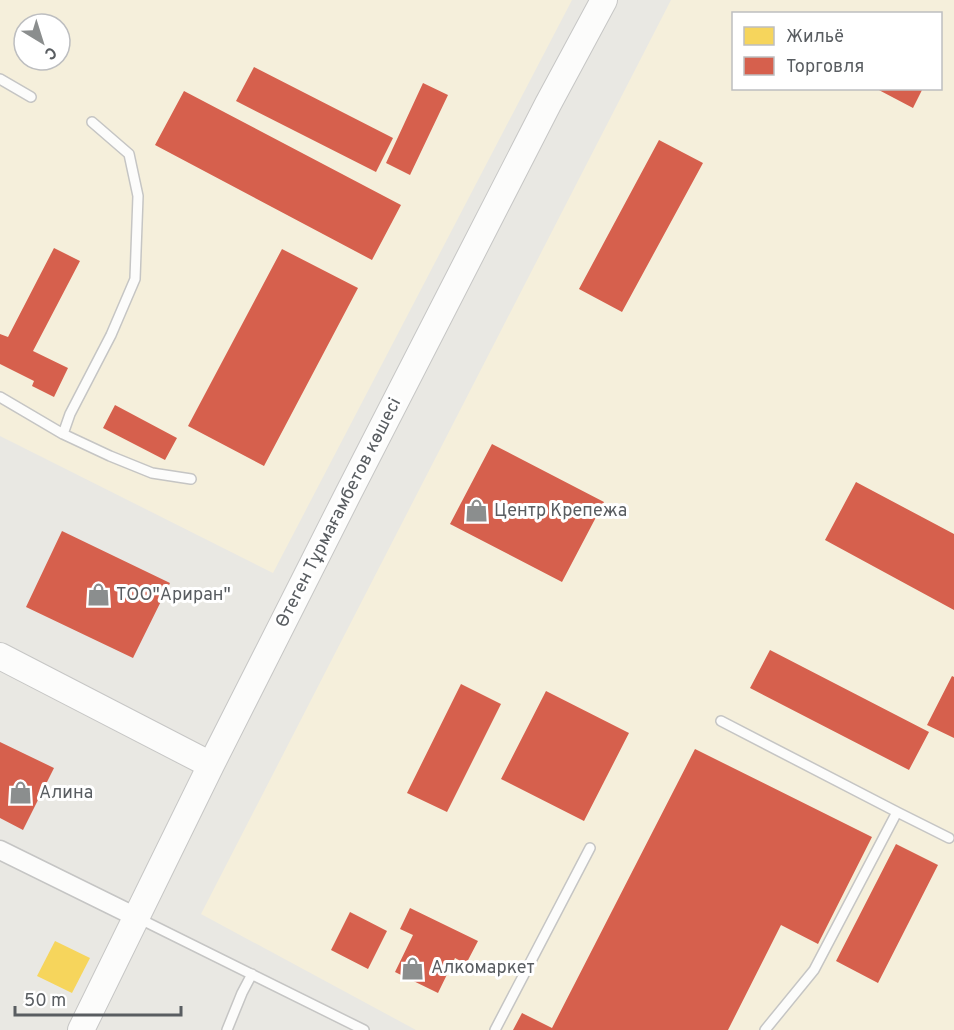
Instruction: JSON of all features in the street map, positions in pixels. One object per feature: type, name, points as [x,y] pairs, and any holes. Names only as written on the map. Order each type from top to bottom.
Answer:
[{"type":"street","name":"Өтеген Тұрмағамбетов көшесі","points":[[81,1030],[211,765],[542,115],[604,0]]},
{"type":"street","points":[[0,656],[211,765]]},
{"type":"street","points":[[0,850],[136,917]]},
{"type":"lane","points":[[0,79],[31,97]]},
{"type":"lane","points":[[63,434],[70,414],[111,335],[135,279],[138,196],[129,154],[92,122]]},
{"type":"lane","points":[[0,397],[63,434],[110,456],[152,472],[191,479]]},
{"type":"lane","points":[[721,720],[949,838]]},
{"type":"lane","points":[[765,1030],[814,970],[897,812]]},
{"type":"lane","points":[[495,1030],[590,848]]},
{"type":"lane","points":[[136,917],[364,1030]]},
{"type":"lane","points":[[227,1030],[252,974]]},
{"type":"shaded area","points":[[0,0],[572,0],[273,573],[0,436]]},
{"type":"shaded area","points":[[671,0],[954,0],[954,1030],[416,1030],[201,914]]},
{"type":"building: Жильё","points":[[55,941],[90,958],[72,993],[37,976]]},
{"type":"building: Торговля","points":[[254,67],[393,138],[376,172],[236,101]]},
{"type":"building: Торговля","points":[[423,83],[448,95],[410,175],[386,163]]},
{"type":"building: Торговля","points":[[879,90],[922,90],[913,108]]},
{"type":"building: Торговля","points":[[184,91],[401,205],[372,260],[155,145]]},
{"type":"building: Торговля","points":[[659,140],[703,163],[622,312],[579,289]]},
{"type":"building: Торговля","points":[[54,248],[80,261],[33,351],[68,368],[54,397],[32,386],[34,381],[0,364],[0,334],[8,337]]},
{"type":"building: Торговля","points":[[282,249],[358,288],[264,466],[188,426]]},
{"type":"building: Торговля","points":[[115,405],[177,438],[165,460],[103,428]]},
{"type":"building: Торговля","points":[[492,444],[604,502],[562,582],[450,524]]},
{"type":"building: Торговля","points":[[856,482],[954,534],[954,610],[825,540]]},
{"type":"building: Торговля","name":"ТОО\"Ариран\"","points":[[62,531],[170,583],[133,658],[26,607]]},
{"type":"building: Торговля","points":[[770,650],[929,732],[909,770],[750,688]]},
{"type":"building: Торговля","points":[[952,676],[954,677],[954,738],[927,725]]},
{"type":"building: Торговля","points":[[461,684],[501,704],[447,812],[407,793]]},
{"type":"building: Торговля","points":[[546,691],[629,733],[584,821],[501,779]]},
{"type":"building: Торговля","name":"Алина","points":[[0,742],[54,768],[23,830],[0,818]]},
{"type":"building: Торговля","points":[[695,749],[872,837],[818,944],[781,925],[728,1030],[513,1030],[522,1013],[552,1028]]},
{"type":"building: Торговля","points":[[896,844],[938,865],[878,983],[836,961]]},
{"type":"building: Торговля","points":[[410,908],[478,941],[466,964],[455,958],[438,993],[395,972],[413,935],[400,929]]},
{"type":"building: Торговля","points":[[350,912],[387,931],[368,969],[331,950]]},
{"type":"place","name":"Центр Крепежа","points":[[476,511]]},
{"type":"place","name":"ТОО\"Ариран\"","points":[[98,595]]},
{"type":"place","name":"Алина","points":[[21,793]]},
{"type":"place","name":"Алкомаркет","points":[[413,968]]}]
